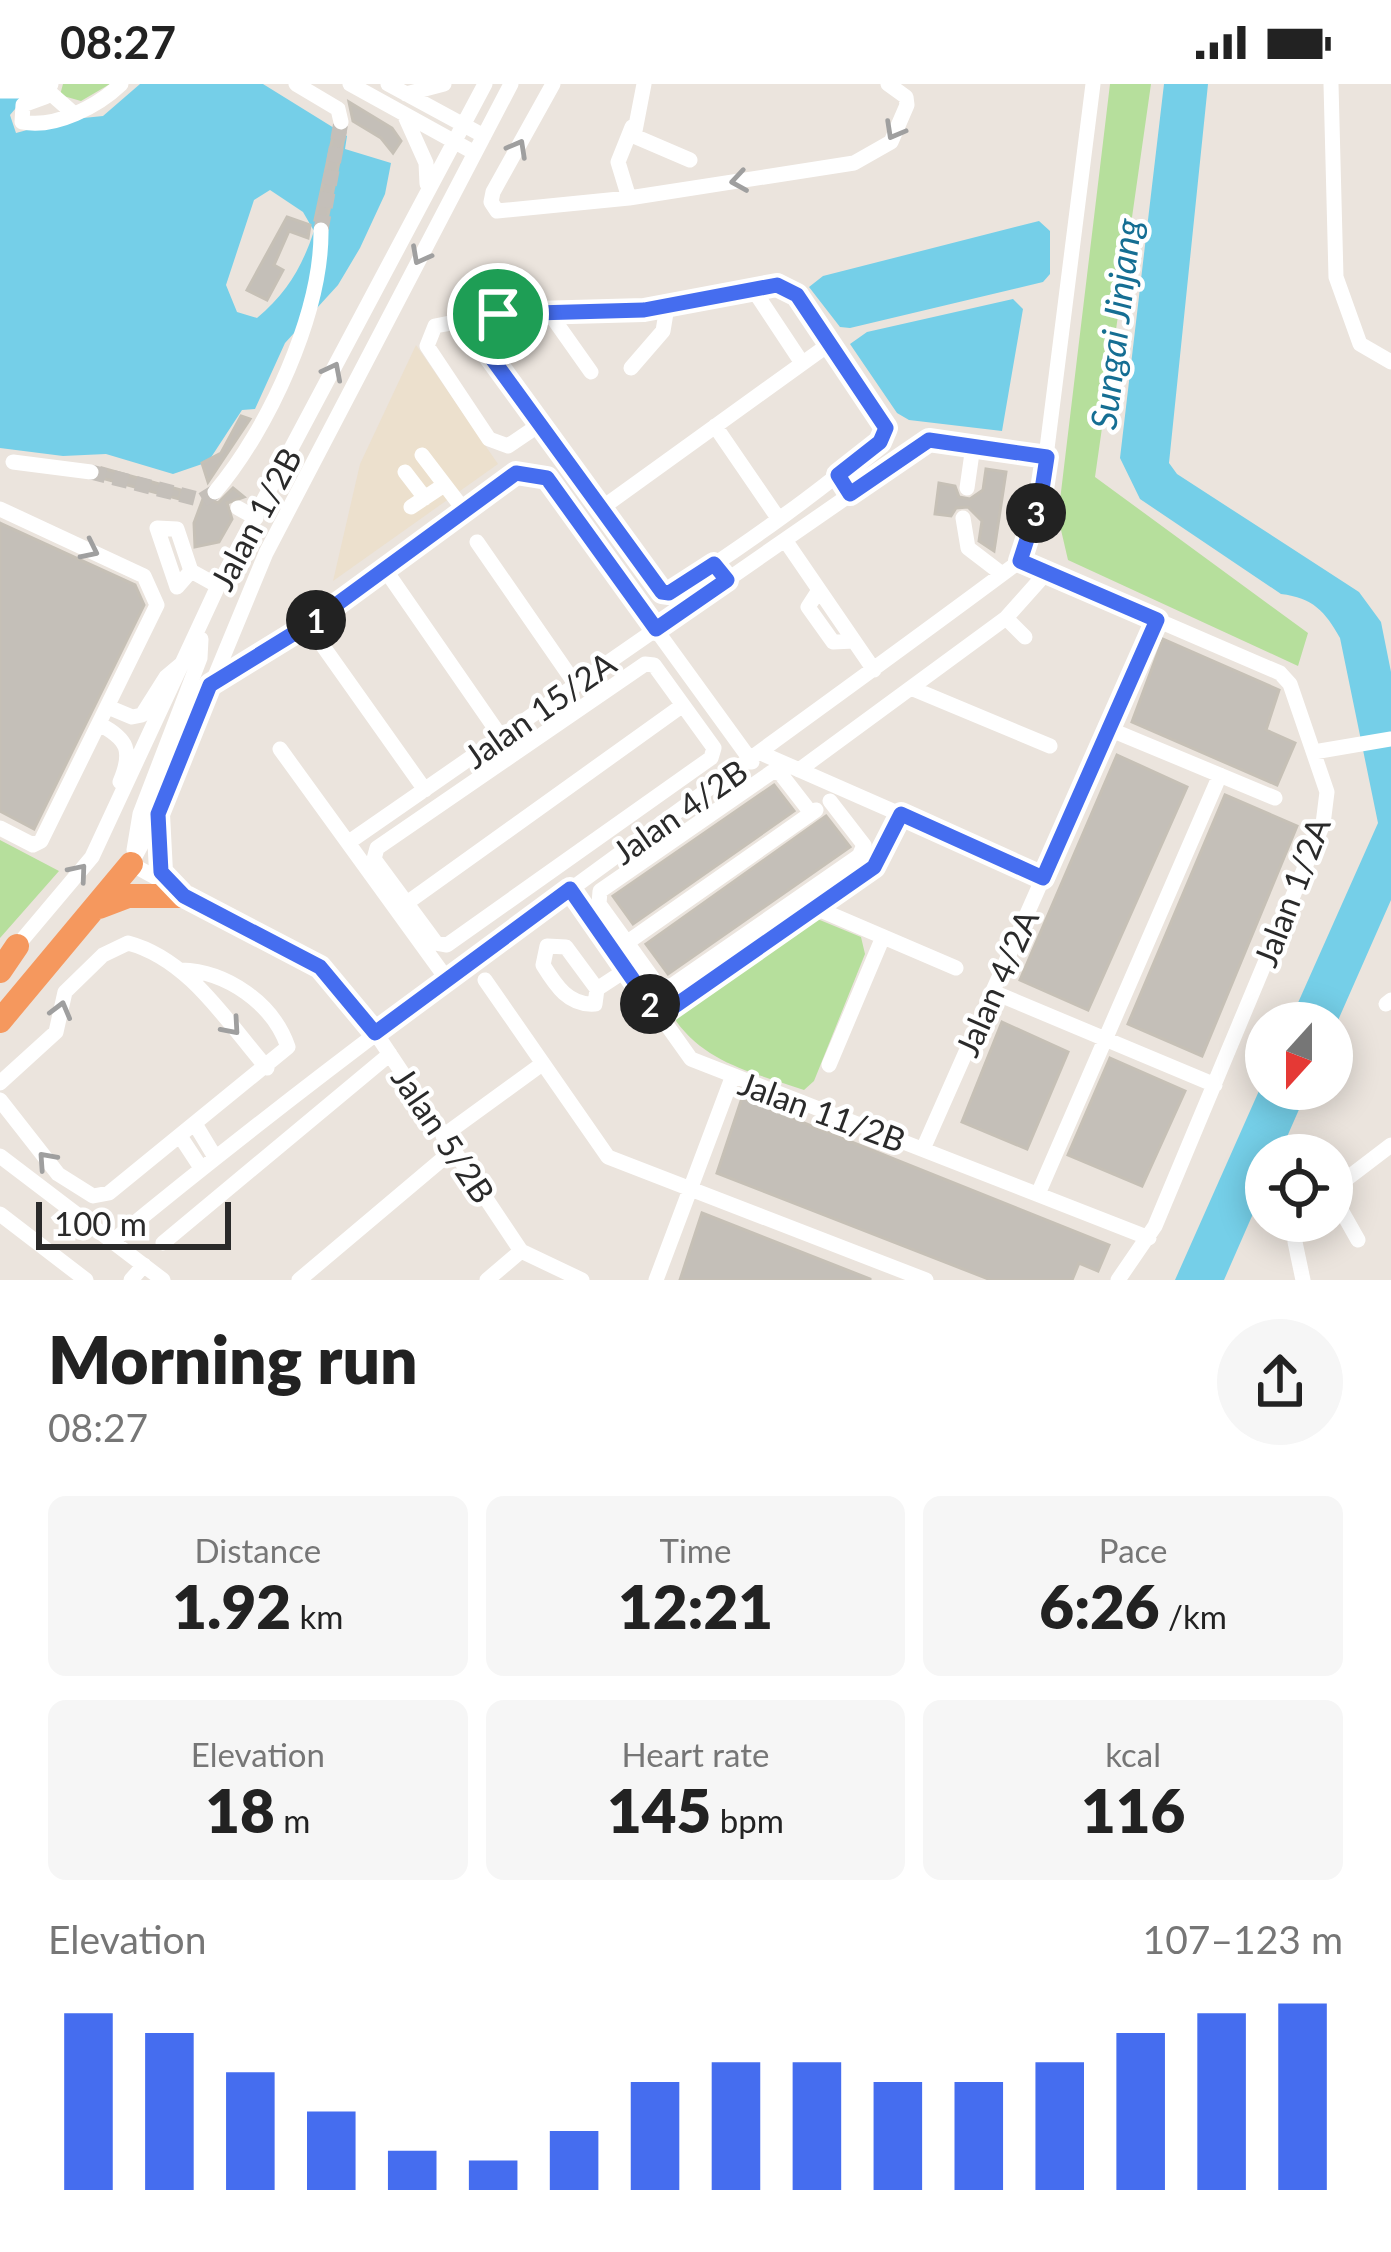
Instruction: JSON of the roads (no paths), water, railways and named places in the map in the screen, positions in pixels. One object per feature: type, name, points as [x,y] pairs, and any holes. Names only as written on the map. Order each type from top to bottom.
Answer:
[{"type":"highway","points":[[0,1021],[131,864]]},
{"type":"highway","points":[[96,908],[128,896],[184,896]]},
{"type":"highway","points":[[0,971],[9,954]]},
{"type":"street","points":[[47,89],[23,105],[22,122],[44,123],[73,112],[104,100],[121,84]]},
{"type":"street","points":[[296,84],[338,110],[341,122]]},
{"type":"street","points":[[350,84],[475,153]]},
{"type":"street","points":[[388,84],[484,136]]},
{"type":"street","points":[[406,94],[444,84]]},
{"type":"street","name":"Jalan 1/2B","points":[[9,954],[92,857],[188,660],[218,586],[485,84]]},
{"type":"street","name":"Jalan 1/2B","points":[[131,864],[158,814],[308,467],[511,84]]},
{"type":"street","points":[[553,84],[494,192],[493,207],[506,214],[854,163],[891,142],[908,105],[906,97],[888,84]]},
{"type":"street","points":[[1020,561],[1041,496],[1047,457],[1093,84]]},
{"type":"street","points":[[1331,84],[1336,277],[1360,344],[1391,362]]},
{"type":"street","points":[[629,198],[618,162],[641,85]]},
{"type":"street","points":[[0,92],[47,89],[73,112]]},
{"type":"street","points":[[404,114],[426,163],[428,188]]},
{"type":"street","points":[[632,127],[638,140],[690,160]]},
{"type":"street","points":[[215,491],[267,420],[296,346],[321,230]]},
{"type":"street","points":[[498,314],[487,328],[488,353],[665,594],[838,475],[880,442],[886,428],[788,288],[753,289],[668,307],[498,314],[435,326],[427,346],[496,445],[508,446],[539,425]]},
{"type":"street","points":[[753,289],[802,363]]},
{"type":"street","points":[[631,368],[663,331],[668,307]]},
{"type":"street","points":[[550,314],[591,372]]},
{"type":"street","points":[[599,510],[828,345]]},
{"type":"street","points":[[715,426],[778,518]]},
{"type":"street","name":"Jalan 15/2A","points":[[350,842],[929,440],[1047,457]]},
{"type":"street","points":[[967,488],[973,446]]},
{"type":"street","points":[[422,455],[464,510]]},
{"type":"street","points":[[13,463],[91,472]]},
{"type":"street","points":[[405,472],[418,502],[445,484]]},
{"type":"street","points":[[210,685],[314,621],[516,473],[547,478],[656,629],[758,758],[800,770],[835,794],[901,814],[1043,878]]},
{"type":"street","points":[[838,475],[850,494]]},
{"type":"street","points":[[238,508],[256,518]]},
{"type":"street","points":[[0,509],[148,580],[156,611],[38,845],[0,828]]},
{"type":"street","points":[[963,518],[968,548],[1002,574]]},
{"type":"street","points":[[784,540],[874,670]]},
{"type":"street","points":[[477,542],[576,685]]},
{"type":"street","name":"Jalan 1/2A","points":[[1020,561],[1280,674],[1290,684],[1327,792],[1323,824],[1215,1085],[1149,1238],[1118,1280]]},
{"type":"street","name":"Jalan 4/2B","points":[[114,1240],[446,978],[758,758],[1020,561]]},
{"type":"street","points":[[714,564],[727,580]]},
{"type":"street","points":[[384,568],[501,737]]},
{"type":"street","points":[[191,572],[218,586]]},
{"type":"street","points":[[800,770],[1006,618],[1047,572]]},
{"type":"street","points":[[1006,618],[1024,637]]},
{"type":"street","name":"Jalan 4/2A","points":[[923,1149],[1157,620]]},
{"type":"street","points":[[314,621],[313,632],[424,790]]},
{"type":"street","points":[[131,864],[140,814],[200,658],[202,626]]},
{"type":"street","points":[[108,706],[132,717],[142,715],[166,677],[188,660]]},
{"type":"street","points":[[280,749],[402,907],[441,946],[711,758],[713,748],[654,665],[645,664],[377,848],[374,859],[402,907],[446,978]]},
{"type":"street","points":[[911,688],[1050,746]]},
{"type":"street","points":[[402,907],[682,705]]},
{"type":"street","points":[[99,724],[122,735],[130,754],[113,815]]},
{"type":"street","points":[[1109,729],[1275,798]]},
{"type":"street","points":[[1314,752],[1391,739]]},
{"type":"street","points":[[811,813],[780,773],[772,772],[600,891],[598,904],[656,983],[670,987],[859,856],[864,845],[835,794]]},
{"type":"street","points":[[1038,1195],[1220,776]]},
{"type":"street","points":[[626,944],[835,794]]},
{"type":"street","points":[[158,814],[161,872],[184,896]]},
{"type":"street","points":[[659,1017],[882,859],[901,814]]},
{"type":"street","name":"Jalan 5/2B","points":[[131,864],[320,967],[390,1054],[521,1251],[582,1280]]},
{"type":"street","points":[[526,886],[543,909]]},
{"type":"street","name":"Jalan 11/2B","points":[[570,889],[691,1059],[1149,1238]]},
{"type":"street","points":[[816,908],[956,968]]},
{"type":"street","points":[[829,1065],[883,937]]},
{"type":"street","points":[[0,1083],[44,1048],[56,1032],[60,998],[103,955],[128,943],[153,949],[181,970],[267,1068]]},
{"type":"street","points":[[0,1100],[58,1174],[93,1196],[109,1193],[285,1052],[287,1040],[237,984],[210,970],[181,970]]},
{"type":"street","points":[[597,989],[626,970]]},
{"type":"street","points":[[485,980],[608,1157],[926,1280]]},
{"type":"street","points":[[992,992],[1215,1085]]},
{"type":"street","points":[[163,1243],[390,1054]]},
{"type":"street","points":[[299,1280],[542,1064]]},
{"type":"street","points":[[656,1280],[732,1078]]},
{"type":"street","points":[[195,1124],[208,1163]]},
{"type":"street","points":[[180,1136],[208,1163]]},
{"type":"street","points":[[1353,1175],[1391,1145]]},
{"type":"street","points":[[3,1164],[114,1240],[163,1280]]},
{"type":"street","points":[[0,1214],[86,1280]]},
{"type":"street","points":[[1353,1231],[1358,1240]]},
{"type":"street","points":[[1295,1242],[1304,1280]]},
{"type":"street","points":[[487,1280],[521,1251]]},
{"type":"street","points":[[131,1280],[144,1265]]},
{"type":"water","points":[[0,84],[36,84],[10,115],[16,133],[103,116],[140,84],[263,84],[347,136],[345,149],[391,163],[385,194],[338,285],[285,343],[255,409],[242,410],[208,462],[173,474],[106,454],[63,456],[0,448]],"holes":[[[270,190],[303,212],[314,231],[292,279],[257,318],[237,312],[226,285],[254,200]]]},
{"type":"water","points":[[1164,84],[1208,84],[1169,463],[1177,474],[1359,592],[1381,622],[1391,672],[1391,900],[1346,1002],[1298,1002],[1378,823],[1340,638],[1317,607],[1281,594],[1140,499],[1120,458]]},
{"type":"water","points":[[1039,221],[1050,231],[1050,274],[1043,282],[850,328],[840,327],[809,287],[823,276]]},
{"type":"water","points":[[1013,299],[1023,309],[1002,431],[909,420],[897,413],[850,344],[867,332]]},
{"type":"water","points":[[1250,1110],[1299,1110],[1288,1134],[1245,1134],[1245,1232],[1224,1280],[1175,1280]]},
{"type":"tunnel","points":[[321,230],[341,122]]},
{"type":"tunnel","points":[[91,472],[202,500],[215,492]]},
{"type":"water label","name":"Sungai Jinjang","points":[[1116,324]]}]
